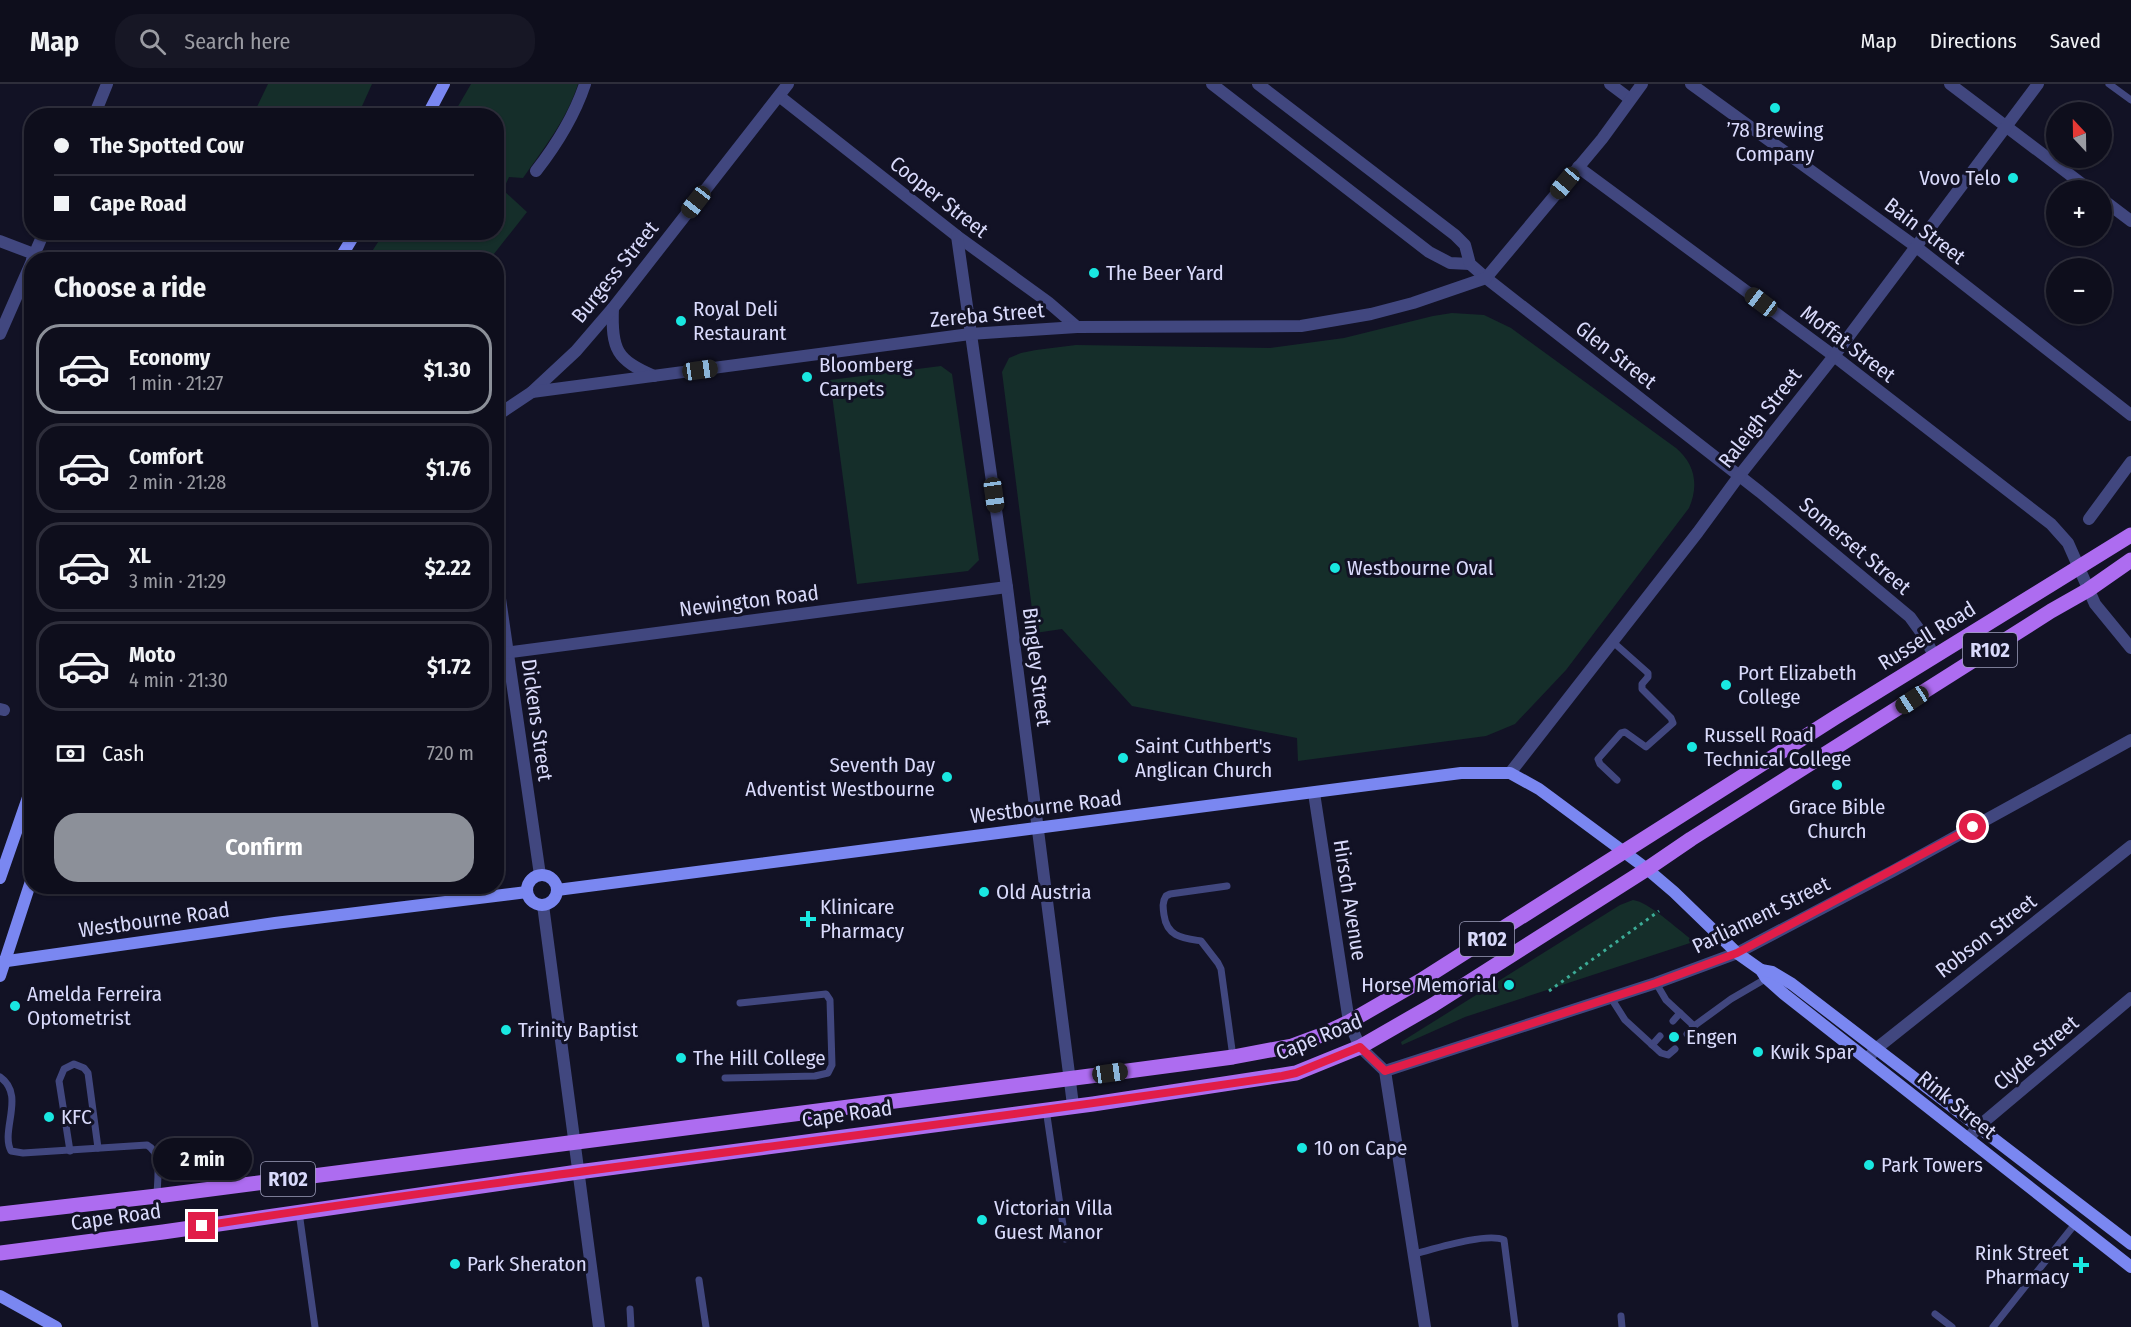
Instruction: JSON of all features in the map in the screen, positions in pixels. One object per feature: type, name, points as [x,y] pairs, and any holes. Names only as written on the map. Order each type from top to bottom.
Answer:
[{"type":"main road","name":"Russell Road","points":[[1624,852],[1836,717],[2131,535]]},
{"type":"main road","name":"R102","points":[[1647,869],[1690,839],[2052,610],[2088,590],[2131,560]]},
{"type":"main road","name":"Cape Road","points":[[0,1214],[1070,1079],[1233,1057],[1292,1046],[1348,1022],[1420,981],[1624,852]]},
{"type":"main road","name":"Cape Road","points":[[0,1253],[1289,1074],[1360,1047],[1433,1005],[1647,869]]},
{"type":"street","points":[[97,108],[107,84]]},
{"type":"street","points":[[432,108],[443,84]]},
{"type":"street","points":[[536,171],[554,148],[569,122],[585,84]]},
{"type":"street","name":"Burgess Street","points":[[532,392],[576,351],[613,308],[788,84]]},
{"type":"street","points":[[1212,84],[1429,252],[1450,263],[1470,264]]},
{"type":"street","name":"Glen Street","points":[[1258,84],[1455,236],[1464,246],[1470,264],[1486,278],[1739,476]]},
{"type":"street","points":[[1610,84],[1630,99]]},
{"type":"street","points":[[1486,278],[1578,167],[1642,84]]},
{"type":"street","name":"Bain Street","points":[[1691,84],[1915,246],[2131,415]]},
{"type":"street","points":[[1950,84],[2078,180]]},
{"type":"street","name":"Raleigh Street","points":[[1510,773],[1834,356],[2038,84]]},
{"type":"street","name":"Cooper Street","points":[[779,96],[957,236],[1048,302],[1077,327]]},
{"type":"street","name":"Moffat Street","points":[[1578,167],[1834,356],[2061,532],[2095,604],[2131,648]]},
{"type":"street","points":[[2112,207],[2131,221]]},
{"type":"street","name":"Bingley Street","points":[[957,236],[1007,587],[1073,1105]]},
{"type":"street","points":[[0,241],[24,253]]},
{"type":"street","name":"Zereba Street","points":[[504,411],[532,392],[970,334],[1077,327],[1301,326],[1403,306],[1486,278]]},
{"type":"street","points":[[0,334],[24,279]]},
{"type":"street","points":[[613,308],[614,337],[622,357],[629,365],[654,376]]},
{"type":"street","points":[[2089,519],[2131,462]]},
{"type":"street","name":"Somerset Street","points":[[1739,476],[1910,617],[1935,657]]},
{"type":"street","name":"Newington Road","points":[[504,653],[1007,587]]},
{"type":"street","name":"Dickens Street","points":[[504,665],[540,875]]},
{"type":"street","name":"Parliament Street","points":[[1385,1071],[1656,983],[1737,953],[1893,871],[2131,740]]},
{"type":"street","name":"Westbourne Road","points":[[557,890],[1461,773],[1510,773],[1539,789],[1624,852]]},
{"type":"street","name":"Hirsch Avenue","points":[[1314,793],[1348,1022],[1360,1047]]},
{"type":"street","points":[[0,878],[24,809]]},
{"type":"street","name":"Robson Street","points":[[1867,1059],[1877,1048],[2131,846]]},
{"type":"street","name":"Rink Street","points":[[1624,852],[1674,892],[1737,953],[1766,974],[1867,1059],[2131,1267]]},
{"type":"street","points":[[540,875],[550,877],[557,890],[554,900],[543,905],[531,901],[527,892],[532,879],[540,875]]},
{"type":"street","name":"Westbourne Road","points":[[2,962],[275,923],[527,892]]},
{"type":"street","points":[[0,976],[2,962],[26,894]]},
{"type":"street","points":[[543,905],[599,1327]]},
{"type":"street","name":"Rink Street","points":[[1766,974],[1792,984],[2130,1240]]},
{"type":"street","name":"Clyde Street","points":[[1968,1139],[1979,1126],[2131,998]]},
{"type":"street","points":[[1360,1047],[1385,1071],[1425,1327]]},
{"type":"street","points":[[2114,1254],[2130,1240]]},
{"type":"street","points":[[0,1296],[56,1327]]},
{"type":"lane","points":[[2109,84],[2131,100]]},
{"type":"lane","points":[[1613,642],[1648,673],[1641,689],[1671,718],[1673,723],[1646,747],[1625,732],[1621,733],[1598,759],[1600,764],[1617,780]]},
{"type":"lane","points":[[1227,886],[1170,894],[1166,896],[1163,904],[1165,920],[1172,933],[1178,937],[1201,941],[1218,963],[1227,1007],[1233,1057]]},
{"type":"lane","points":[[1687,1034],[1694,1026],[1766,974]]},
{"type":"lane","points":[[1656,983],[1672,1006],[1694,1026]]},
{"type":"lane","points":[[725,1078],[815,1076],[828,1073],[832,1065],[830,1000],[826,994],[740,1003]]},
{"type":"lane","points":[[1611,998],[1625,1020],[1652,1045],[1665,1055],[1672,1053],[1675,1049]]},
{"type":"lane","points":[[1673,1021],[1680,1013]]},
{"type":"lane","points":[[1652,1045],[1660,1036]]},
{"type":"lane","points":[[70,1151],[59,1081],[64,1069],[74,1064],[84,1068],[88,1073],[98,1148]]},
{"type":"lane","points":[[0,1077],[8,1088],[9,1096],[3,1137],[10,1151],[23,1153],[70,1151],[140,1144],[152,1147],[157,1163],[157,1196]]},
{"type":"lane","points":[[1046,1109],[1065,1239]]},
{"type":"lane","points":[[299,1212],[315,1327]]},
{"type":"lane","points":[[1993,1327],[2075,1224]]},
{"type":"lane","points":[[1414,1254],[1497,1236],[1504,1240],[1515,1325]]},
{"type":"lane","points":[[699,1280],[706,1327]]},
{"type":"lane","points":[[630,1309],[632,1327]]},
{"type":"lane","points":[[1935,1314],[1952,1327]]},
{"type":"lane","points":[[1621,1316],[1622,1327]]},
{"type":"path","points":[[1549,991],[1659,911]]},
{"type":"green space","points":[[268,84],[372,84],[361,108],[256,108]]},
{"type":"green space","points":[[471,84],[578,84],[561,121],[539,156],[523,178],[509,177],[504,188],[504,108],[457,108]]},
{"type":"green space","points":[[504,191],[527,212],[496,252],[372,252],[379,240],[504,240]]},
{"type":"green space","name":"Westbourne Oval","points":[[1452,313],[1484,315],[1511,328],[1676,448],[1687,461],[1693,475],[1694,491],[1689,508],[1566,670],[1515,724],[1486,736],[1298,761],[1297,738],[1132,706],[1062,629],[1035,633],[1002,372],[1009,358],[1036,350],[1076,345],[1270,348],[1344,338]]},
{"type":"green space","points":[[941,366],[952,374],[979,560],[968,571],[857,584],[830,380]]},
{"type":"green space","points":[[1633,900],[1663,916],[1691,939],[1690,943],[1465,1017],[1402,1045],[1401,1042],[1620,905]]},
{"type":"place","name":"’78 Brewing Company","points":[[1775,108]]},
{"type":"place","name":"Vovo Telo","points":[[2013,178]]},
{"type":"place","name":"The Beer Yard","points":[[1094,273]]},
{"type":"place","name":"Royal Deli Restaurant","points":[[681,321]]},
{"type":"place","name":"Bloomberg Carpets","points":[[807,377]]},
{"type":"place","name":"Westbourne Oval","points":[[1335,568]]},
{"type":"place","name":"Port Elizabeth College","points":[[1726,685]]},
{"type":"place","name":"Russell Road Technical College","points":[[1692,747]]},
{"type":"place","name":"Saint Cuthbert's Anglican Church","points":[[1123,758]]},
{"type":"place","name":"Seventh Day Adventist Westbourne","points":[[947,777]]},
{"type":"place","name":"Grace Bible Church","points":[[1837,785]]},
{"type":"place","name":"Old Austria","points":[[984,892]]},
{"type":"place","name":"Klinicare Pharmacy","points":[[808,919]]},
{"type":"place","name":"Horse Memorial","points":[[1509,985]]},
{"type":"place","name":"Amelda Ferreira Optometrist","points":[[15,1006]]},
{"type":"place","name":"Trinity Baptist","points":[[506,1030]]},
{"type":"place","name":"Engen","points":[[1674,1037]]},
{"type":"place","name":"Kwik Spar","points":[[1758,1052]]},
{"type":"place","name":"The Hill College","points":[[681,1058]]},
{"type":"place","name":"KFC","points":[[49,1117]]},
{"type":"place","name":"10 on Cape","points":[[1302,1148]]},
{"type":"place","name":"Park Towers","points":[[1869,1165]]},
{"type":"place","name":"Victorian Villa Guest Manor","points":[[982,1220]]},
{"type":"place","name":"Park Sheraton","points":[[455,1264]]},
{"type":"place","name":"Rink Street Pharmacy","points":[[2081,1265]]},
{"type":"route","points":[[202,1226],[1282,1076],[1296,1073],[1360,1047],[1385,1071],[1549,1019],[1713,963],[1737,953],[1973,827]]}]
